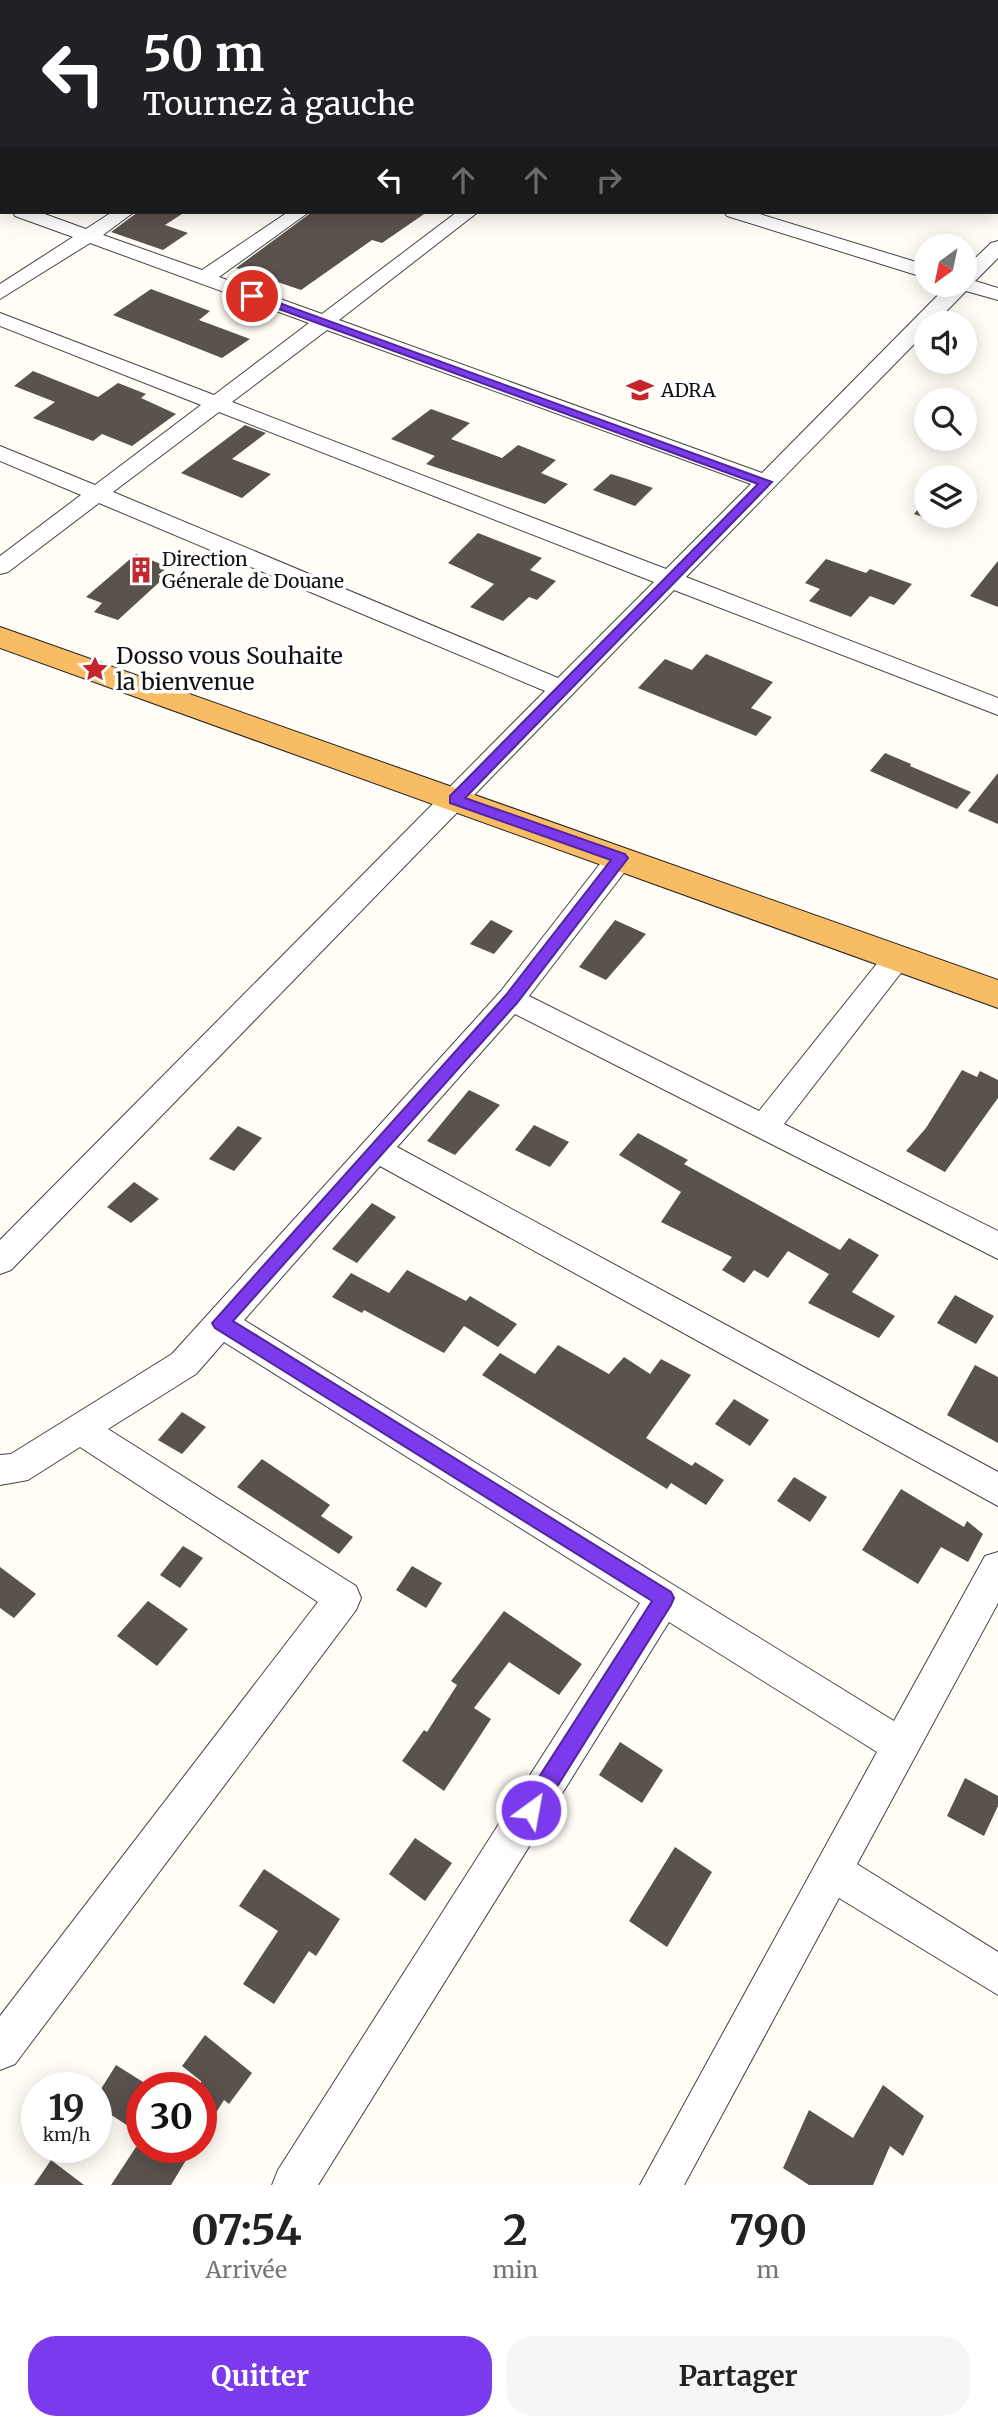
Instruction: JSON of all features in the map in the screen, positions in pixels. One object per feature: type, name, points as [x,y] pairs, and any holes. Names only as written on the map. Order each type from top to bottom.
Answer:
[{"type":"highway","points":[[0,637],[998,994]]},
{"type":"street","points":[[27,214],[766,482]]},
{"type":"street","points":[[0,292],[122,214]]},
{"type":"street","points":[[204,278],[297,214]]},
{"type":"street","points":[[0,567],[466,214]]},
{"type":"street","points":[[740,214],[914,268]]},
{"type":"street","points":[[977,269],[998,247]]},
{"type":"street","points":[[977,288],[998,295]]},
{"type":"street","points":[[0,1261],[948,298]]},
{"type":"street","points":[[0,319],[998,707]]},
{"type":"street","points":[[0,453],[562,689]]},
{"type":"street","points":[[0,1470],[16,1469],[184,1364],[511,999],[620,858]]},
{"type":"street","points":[[764,1127],[897,958]]},
{"type":"street","points":[[511,999],[998,1246]]},
{"type":"street","points":[[376,1150],[998,1490]]},
{"type":"street","points":[[221,1323],[901,1746]]},
{"type":"street","points":[[0,2049],[343,1598],[81,1430]]},
{"type":"street","points":[[661,2185],[998,1568]]},
{"type":"street","points":[[293,2185],[664,1598]]},
{"type":"street","points":[[833,1871],[998,1975]]},
{"type":"building","points":[[135,214],[182,214],[165,225],[188,233],[163,250],[111,232]]},
{"type":"building","points":[[309,214],[424,214],[382,243],[372,240],[301,290],[236,268]]},
{"type":"building","points":[[151,289],[210,311],[199,320],[250,339],[222,358],[113,315]]},
{"type":"building","points":[[33,371],[98,397],[118,383],[146,394],[141,398],[176,414],[132,446],[102,434],[93,441],[33,418],[55,402],[14,386]]},
{"type":"building","points":[[431,409],[470,423],[451,439],[502,458],[518,445],[556,460],[541,473],[568,484],[545,504],[426,464],[435,456],[391,439]]},
{"type":"building","points":[[245,425],[266,433],[232,459],[271,474],[242,498],[181,473]]},
{"type":"building","points":[[611,474],[653,488],[635,506],[593,490]]},
{"type":"building","points":[[478,533],[542,558],[530,570],[556,581],[537,600],[529,597],[503,621],[470,607],[494,584],[448,563]]},
{"type":"building","points":[[136,554],[168,567],[158,575],[165,577],[118,620],[94,612],[102,603],[86,597]]},
{"type":"building","points":[[826,559],[866,573],[870,569],[912,584],[894,605],[870,596],[851,617],[809,601],[820,589],[805,583]]},
{"type":"building","points":[[998,561],[998,607],[970,596]]},
{"type":"building","points":[[706,654],[773,682],[751,708],[772,717],[756,736],[638,688],[665,659],[692,670]]},
{"type":"building","points":[[885,753],[971,792],[957,809],[870,771]]},
{"type":"building","points":[[998,773],[998,824],[968,811]]},
{"type":"building","points":[[491,920],[513,931],[494,954],[470,944]]},
{"type":"building","points":[[615,920],[646,934],[606,980],[579,967]]},
{"type":"building","points":[[962,1070],[977,1077],[980,1071],[998,1080],[998,1098],[945,1172],[906,1151],[926,1128]]},
{"type":"building","points":[[469,1090],[500,1105],[455,1155],[427,1141]]},
{"type":"building","points":[[534,1125],[569,1142],[550,1167],[515,1150]]},
{"type":"building","points":[[238,1126],[262,1138],[234,1171],[209,1159]]},
{"type":"building","points":[[638,1133],[688,1160],[684,1164],[840,1250],[849,1238],[879,1255],[852,1292],[895,1316],[879,1338],[808,1303],[829,1274],[788,1251],[768,1278],[754,1270],[744,1283],[722,1270],[732,1257],[661,1222],[681,1192],[619,1155]]},
{"type":"building","points":[[134,1182],[159,1199],[131,1223],[107,1207]]},
{"type":"building","points":[[372,1203],[396,1217],[357,1263],[332,1249]]},
{"type":"building","points":[[407,1270],[466,1301],[470,1296],[517,1324],[498,1347],[464,1326],[444,1353],[364,1310],[362,1313],[332,1297],[351,1273],[389,1293]]},
{"type":"building","points":[[955,1295],[994,1316],[976,1344],[937,1323]]},
{"type":"building","points":[[558,1345],[609,1374],[624,1357],[650,1374],[661,1359],[691,1375],[646,1438],[692,1466],[695,1462],[724,1480],[706,1505],[671,1483],[667,1489],[482,1375],[500,1353],[535,1374]]},
{"type":"building","points":[[975,1365],[998,1377],[998,1443],[947,1415]]},
{"type":"building","points":[[734,1399],[769,1420],[750,1446],[715,1424]]},
{"type":"building","points":[[182,1412],[206,1427],[182,1454],[158,1440]]},
{"type":"building","points":[[262,1459],[330,1505],[321,1516],[353,1537],[339,1554],[237,1487]]},
{"type":"building","points":[[794,1477],[827,1497],[810,1522],[777,1501]]},
{"type":"building","points":[[901,1489],[964,1527],[967,1521],[983,1534],[968,1562],[941,1547],[918,1584],[862,1550]]},
{"type":"building","points":[[183,1546],[203,1558],[180,1588],[160,1575]]},
{"type":"building","points":[[412,1566],[442,1583],[426,1608],[396,1590]]},
{"type":"building","points":[[0,1567],[36,1594],[14,1618],[0,1608]]},
{"type":"building","points":[[148,1601],[188,1629],[157,1666],[117,1636]]},
{"type":"building","points":[[504,1611],[582,1664],[559,1695],[509,1662],[474,1708],[491,1719],[444,1791],[402,1761],[424,1730],[427,1732],[457,1685],[451,1681]]},
{"type":"building","points":[[620,1742],[663,1770],[642,1803],[599,1775]]},
{"type":"building","points":[[965,1778],[998,1796],[998,1806],[984,1836],[947,1816]]},
{"type":"building","points":[[415,1838],[452,1863],[425,1901],[389,1874]]},
{"type":"building","points":[[675,1847],[712,1872],[667,1947],[629,1921]]},
{"type":"building","points":[[264,1869],[340,1919],[316,1956],[309,1951],[274,2004],[243,1984],[278,1931],[239,1906]]},
{"type":"building","points":[[205,2035],[252,2073],[229,2104],[224,2100],[217,2111],[217,2072],[190,2072],[182,2066]]},
{"type":"building","points":[[116,2065],[127,2072],[126,2125],[112,2115],[112,2072]]},
{"type":"building","points":[[883,2085],[924,2116],[903,2156],[890,2146],[873,2185],[809,2185],[783,2168],[809,2110],[853,2138]]},
{"type":"building","points":[[126,2162],[184,2163],[171,2185],[111,2185]]},
{"type":"building","points":[[49,2163],[55,2163],[84,2185],[34,2185]]},
{"type":"place","name":"ADRA","points":[[640,390]]},
{"type":"place","name":"Direction Génerale de Douane","points":[[141,570]]},
{"type":"place","name":"Dosso vous Souhaite la bienvenue","points":[[95,669]]},
{"type":"route","points":[[252,296],[766,482],[455,800],[620,858],[511,999],[221,1323],[664,1598],[531,1810]]}]
